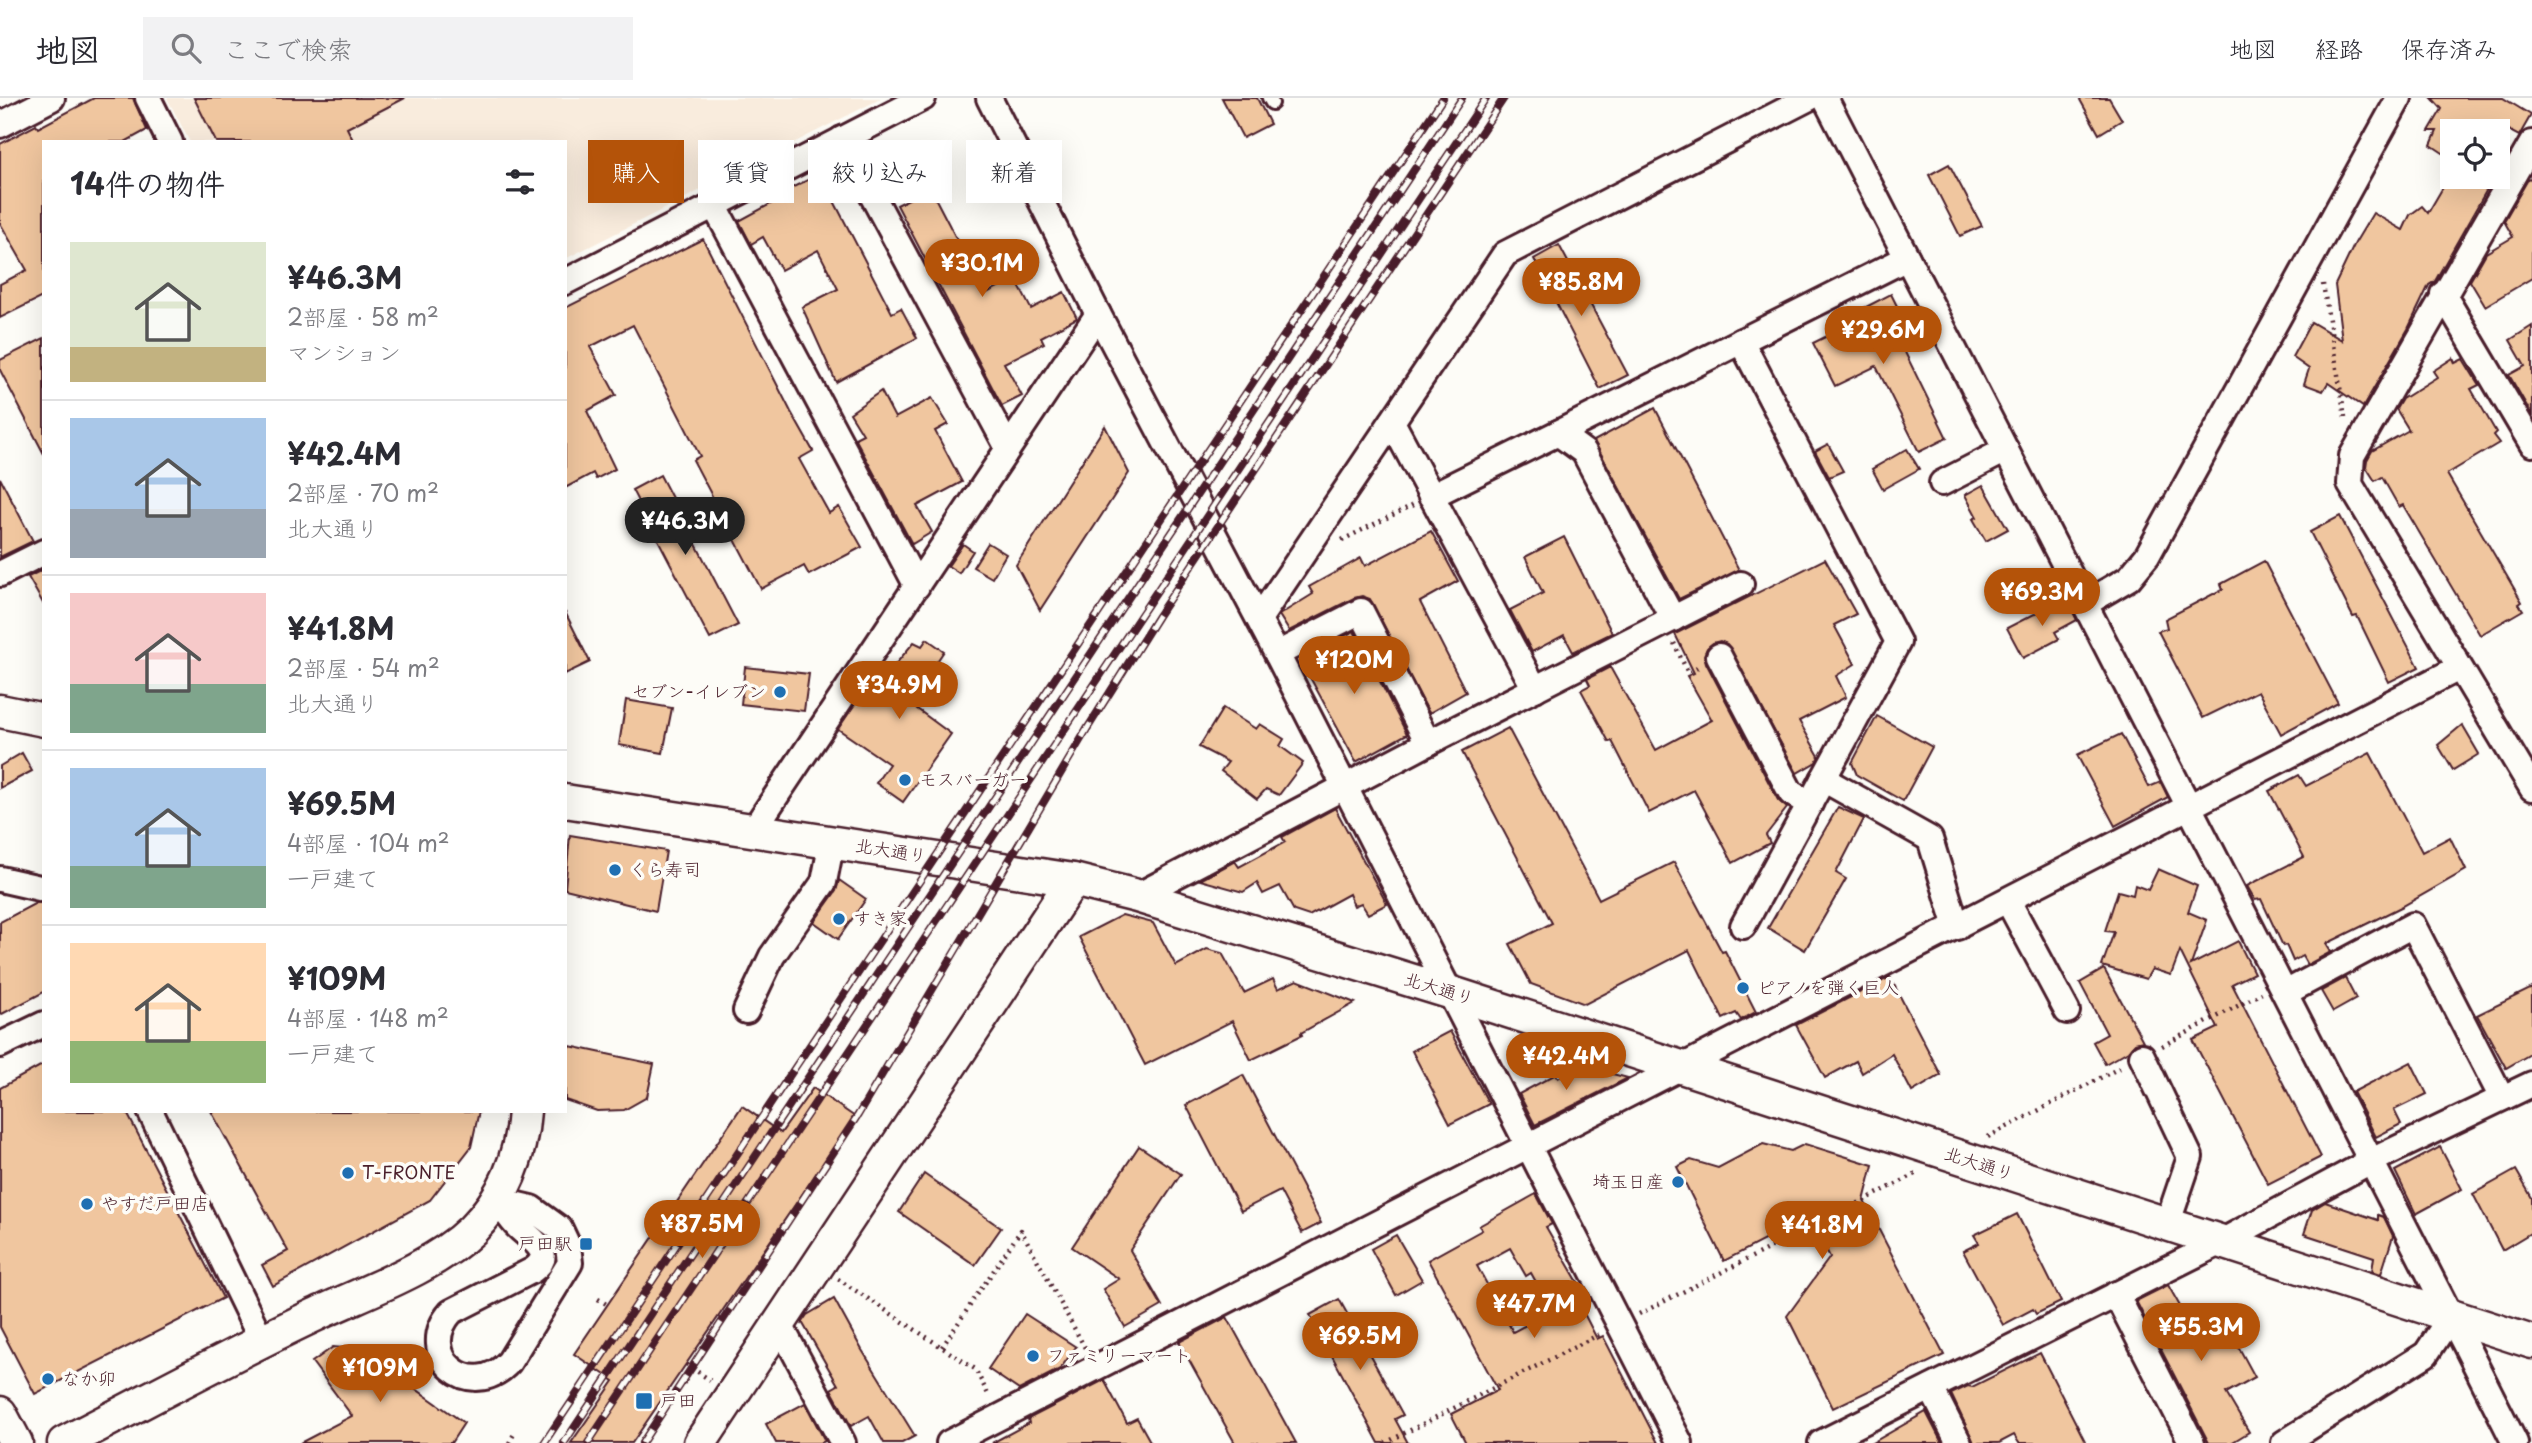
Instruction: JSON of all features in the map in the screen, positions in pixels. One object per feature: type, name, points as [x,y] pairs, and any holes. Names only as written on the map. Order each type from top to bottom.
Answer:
[{"type":"street","points":[[0,125],[52,98]]},
{"type":"street","points":[[148,98],[169,140]]},
{"type":"street","points":[[567,281],[923,98]]},
{"type":"street","points":[[989,98],[1098,314],[1259,618],[1680,1443]]},
{"type":"street","points":[[1259,618],[1505,254],[1809,98]]},
{"type":"street","points":[[1825,98],[2284,987],[2515,1443]]},
{"type":"street","points":[[2085,604],[2129,578],[2147,556],[2399,98]]},
{"type":"street","points":[[842,139],[1008,448]]},
{"type":"street","points":[[2532,143],[2352,456],[2350,484],[2532,788]]},
{"type":"street","points":[[713,205],[917,586]]},
{"type":"street","points":[[1431,496],[1907,258]]},
{"type":"street","points":[[2443,294],[2532,444]]},
{"type":"street","points":[[754,829],[1098,314]]},
{"type":"street","points":[[1741,341],[1898,642],[1742,926]]},
{"type":"street","points":[[1392,422],[1535,689]]},
{"type":"street","points":[[1558,433],[1584,452],[1669,621]]},
{"type":"street","points":[[1942,483],[2006,450]]},
{"type":"street","points":[[0,574],[42,553]]},
{"type":"street","points":[[1137,896],[1428,743],[1741,584]]},
{"type":"street","points":[[1277,654],[1362,611],[1428,743]]},
{"type":"street","points":[[1719,656],[1791,793],[1810,804]]},
{"type":"street","points":[[949,1443],[2459,668]]},
{"type":"street","points":[[0,711],[42,720]]},
{"type":"street","points":[[1823,779],[1930,839],[1957,927]]},
{"type":"street","name":"北大通り","points":[[567,801],[1073,880],[1137,896],[1449,992],[2532,1342]]},
{"type":"street","points":[[746,1011],[772,956],[824,883],[832,841]]},
{"type":"street","points":[[0,879],[42,889]]},
{"type":"street","points":[[699,1443],[1073,880]]},
{"type":"street","points":[[2008,901],[2067,1011]]},
{"type":"street","points":[[2284,987],[2413,925],[2502,1098]]},
{"type":"street","points":[[0,1045],[42,1025]]},
{"type":"street","points":[[2141,1056],[2190,1157],[2167,1225]]},
{"type":"street","points":[[1821,1443],[2221,1242],[2371,1161],[2532,1084]]},
{"type":"street","points":[[151,1113],[262,1341]]},
{"type":"street","points":[[64,1443],[452,1247],[472,1230],[497,1200],[512,1170],[524,1113]]},
{"type":"street","points":[[497,1200],[531,1208],[561,1229],[568,1246],[570,1263],[509,1362],[489,1377],[476,1379],[463,1376],[443,1359],[439,1332],[444,1320],[451,1312],[533,1270],[542,1257],[539,1244],[518,1227],[497,1200]]},
{"type":"street","points":[[2116,1294],[2192,1443]]},
{"type":"street","points":[[2284,1443],[2426,1353],[2451,1316]]},
{"type":"street","points":[[779,1323],[843,1443]]},
{"type":"street","points":[[1931,1388],[1959,1443]]},
{"type":"street","points":[[0,1413],[16,1443]]},
{"type":"path","points":[[2317,246],[2352,456]]},
{"type":"path","points":[[1297,562],[1431,496]]},
{"type":"path","points":[[1669,621],[1688,673],[1719,656]]},
{"type":"path","points":[[1385,1443],[1953,1155],[2141,1056],[2284,987]]},
{"type":"path","points":[[942,1347],[1021,1230],[1096,1368]]},
{"type":"path","points":[[817,1266],[975,1369],[1000,1417]]},
{"type":"path","points":[[598,1299],[608,1305]]},
{"type":"path","points":[[686,1364],[710,1380]]},
{"type":"path","points":[[509,1443],[514,1434]]},
{"type":"shaded area","points":[[167,98],[882,98],[794,143],[794,140],[698,140],[698,191],[684,199],[684,140],[588,140],[588,203],[675,203],[567,258],[567,140],[189,140]]},
{"type":"building","points":[[94,98],[133,98],[147,130],[129,140],[42,140],[42,297],[0,318],[0,284],[27,270],[0,223],[0,144],[36,125],[38,128]]},
{"type":"building","points":[[194,98],[405,98],[347,128],[353,140],[215,140]]},
{"type":"building","points":[[1222,98],[1257,98],[1270,124],[1243,138]]},
{"type":"building","points":[[2079,98],[2109,98],[2122,120],[2099,134]]},
{"type":"building","points":[[2432,98],[2503,98],[2531,115],[2519,136],[2510,131],[2510,119],[2440,119],[2440,151],[2431,145],[2437,131],[2429,131],[2442,109]]},
{"type":"building","points":[[1949,164],[1982,226],[1960,236],[1929,175]]},
{"type":"building","points":[[2532,178],[2532,278],[2485,306],[2470,281],[2486,253],[2513,237],[2504,221],[2527,181]]},
{"type":"building","points":[[808,180],[808,203],[835,203],[892,313],[901,308],[917,338],[836,382],[802,307],[838,289],[818,250],[781,270],[763,237],[751,244],[739,221],[772,203],[794,203],[794,187]]},
{"type":"building","points":[[2442,189],[2487,189],[2435,281],[2429,285],[2408,329],[2363,407],[2328,383],[2323,391],[2304,384],[2309,369],[2292,357],[2311,322],[2342,340],[2335,285],[2373,213],[2403,230],[2410,215],[2422,206],[2428,213]]},
{"type":"building","points":[[938,203],[985,294],[1015,278],[1031,309],[1064,292],[1077,318],[1041,337],[1044,343],[1004,363],[1022,396],[1002,406],[897,205]]},
{"type":"building","points":[[703,239],[813,451],[799,459],[829,513],[839,507],[862,547],[809,575],[804,566],[761,589],[693,460],[700,456],[633,325],[590,347],[616,395],[587,411],[615,469],[596,479],[593,473],[567,487],[567,307]]},
{"type":"building","points":[[1559,245],[1628,375],[1600,389],[1534,259]]},
{"type":"building","points":[[1891,294],[1910,332],[1898,338],[1947,438],[1919,452],[1876,366],[1835,386],[1813,343],[1868,316],[1864,308]]},
{"type":"building","points":[[2532,326],[2532,415],[2509,375],[2525,366],[2510,340]]},
{"type":"building","points":[[42,339],[42,450],[0,370],[0,360]]},
{"type":"building","points":[[2453,358],[2455,363],[2463,359],[2479,385],[2471,389],[2496,432],[2493,435],[2499,443],[2447,474],[2522,602],[2519,604],[2523,610],[2480,635],[2403,505],[2399,507],[2382,477],[2375,481],[2366,467],[2372,451],[2409,430],[2396,409],[2402,399],[2437,377],[2433,371]]},
{"type":"building","points":[[881,391],[895,418],[932,398],[948,424],[935,431],[962,482],[917,506],[932,532],[912,544],[855,438],[863,434],[850,413]]},
{"type":"building","points":[[1655,408],[1739,570],[1679,599],[1594,441]]},
{"type":"building","points":[[1105,426],[1129,473],[1040,610],[1016,565]]},
{"type":"building","points":[[1828,444],[1843,471],[1829,477],[1815,451]]},
{"type":"building","points":[[1907,449],[1919,469],[1883,489],[1872,469]]},
{"type":"building","points":[[660,475],[738,625],[710,639],[632,490]]},
{"type":"building","points":[[0,478],[33,541],[0,557]]},
{"type":"building","points":[[1983,485],[2008,529],[1986,541],[1973,519],[1977,517],[1965,495]]},
{"type":"building","points":[[2340,516],[2419,667],[2389,682],[2357,616],[2353,617],[2310,532]]},
{"type":"building","points":[[1431,531],[1458,581],[1420,602],[1466,692],[1429,713],[1370,599],[1362,596],[1354,598],[1289,631],[1279,615],[1313,594],[1309,587],[1361,558],[1365,566]]},
{"type":"building","points":[[1564,537],[1612,633],[1573,652],[1564,635],[1532,652],[1510,610],[1543,593],[1525,557]]},
{"type":"building","points":[[988,543],[1006,554],[992,578],[973,567]]},
{"type":"building","points":[[963,544],[973,551],[959,573],[948,566]]},
{"type":"building","points":[[1825,559],[1856,614],[1834,625],[1855,664],[1836,676],[1846,697],[1799,721],[1819,756],[1816,762],[1797,773],[1727,644],[1720,641],[1713,643],[1704,655],[1778,800],[1787,808],[1766,835],[1770,843],[1733,863],[1694,790],[1649,813],[1612,741],[1609,742],[1581,690],[1590,685],[1587,679],[1610,667],[1656,750],[1712,720],[1687,676],[1694,673],[1675,634]]},
{"type":"building","points":[[2264,561],[2338,703],[2281,734],[2258,691],[2203,718],[2158,631],[2167,628],[2165,619],[2223,589],[2221,584]]},
{"type":"building","points":[[42,570],[42,602],[28,577]]},
{"type":"building","points":[[2066,598],[2077,620],[2055,632],[2059,639],[2023,658],[2007,628]]},
{"type":"building","points":[[567,616],[590,662],[567,673]]},
{"type":"building","points":[[1354,631],[1407,734],[1356,762],[1300,659]]},
{"type":"building","points":[[927,639],[944,651],[909,703],[951,734],[903,802],[876,783],[889,764],[838,729],[877,672],[885,677],[914,642],[922,646]]},
{"type":"building","points":[[745,667],[809,674],[804,711],[741,704]]},
{"type":"building","points":[[626,700],[672,708],[663,753],[619,745]]},
{"type":"building","points":[[1223,708],[1256,729],[1260,724],[1284,739],[1280,746],[1303,763],[1279,795],[1266,789],[1257,799],[1221,771],[1228,762],[1199,747]]},
{"type":"building","points":[[1877,716],[1932,747],[1903,801],[1857,775],[1852,763]]},
{"type":"building","points":[[2462,725],[2479,754],[2453,770],[2438,745]]},
{"type":"building","points":[[1508,728],[1599,899],[1674,862],[1756,1012],[1741,1020],[1736,1013],[1723,1019],[1689,950],[1585,1004],[1531,984],[1510,944],[1552,923],[1462,752]]},
{"type":"building","points":[[2121,734],[2149,787],[2161,782],[2168,797],[2115,826],[2077,755]]},
{"type":"building","points":[[22,753],[32,771],[0,788],[0,766]]},
{"type":"building","points":[[2370,753],[2422,852],[2450,837],[2466,870],[2403,906],[2326,944],[2331,952],[2307,965],[2302,956],[2293,961],[2261,899],[2255,900],[2247,886],[2304,857],[2269,791],[2299,775],[2306,786]]},
{"type":"building","points":[[1838,807],[1864,819],[1836,873],[1846,879],[1805,950],[1768,928]]},
{"type":"building","points":[[1335,808],[1387,904],[1368,914],[1361,903],[1354,906],[1349,894],[1309,916],[1294,911],[1280,886],[1263,894],[1257,883],[1243,892],[1200,880],[1235,861],[1239,867],[1285,842],[1282,837]]},
{"type":"building","name":"くら寿司","points":[[570,835],[666,851],[656,911],[567,889]]},
{"type":"building","points":[[2158,869],[2197,886],[2188,912],[2207,920],[2191,965],[2238,941],[2254,973],[2232,984],[2321,1157],[2268,1184],[2193,1040],[2218,1028],[2180,951],[2171,975],[2152,969],[2146,979],[2102,966],[2114,932],[2105,931],[2118,891],[2133,895],[2135,885],[2148,890]]},
{"type":"building","points":[[839,880],[866,899],[838,939],[814,922],[836,891]]},
{"type":"building","points":[[36,903],[42,903],[42,993],[0,1015],[0,922]]},
{"type":"building","points":[[1122,915],[1153,923],[1176,966],[1207,949],[1222,953],[1244,993],[1273,979],[1278,989],[1297,980],[1355,1003],[1301,1033],[1302,1035],[1251,1060],[1232,1021],[1145,1065],[1079,937]]},
{"type":"building","points":[[2104,969],[2143,1041],[2135,1043],[2128,1051],[2105,1064],[2093,1042],[2107,1034],[2080,983]]},
{"type":"building","points":[[1890,977],[1941,1075],[1912,1092],[1892,1054],[1862,1073],[1856,1061],[1825,1078],[1796,1025]]},
{"type":"building","points":[[2345,978],[2356,999],[2333,1012],[2321,991]]},
{"type":"building","points":[[2532,988],[2532,1053],[2506,1068],[2477,1015]]},
{"type":"building","points":[[1450,1031],[1489,1104],[1450,1124],[1412,1051]]},
{"type":"building","points":[[567,1045],[654,1064],[647,1097],[624,1110],[597,1111],[567,1101]]},
{"type":"building","points":[[2411,1062],[2427,1094],[2394,1110],[2401,1124],[2376,1137],[2353,1092]]},
{"type":"building","name":"やすだ戸田店","points":[[42,1065],[42,1113],[127,1113],[223,1298],[35,1394],[0,1327],[0,1088]]},
{"type":"building","points":[[1582,1066],[1628,1078],[1535,1125],[1519,1094],[1556,1074],[1558,1078]]},
{"type":"building","points":[[1243,1075],[1321,1223],[1302,1233],[1280,1191],[1241,1211],[1186,1105]]},
{"type":"building","points":[[813,1088],[855,1117],[632,1443],[571,1443],[614,1381],[574,1354],[742,1106],[781,1133]]},
{"type":"building","name":"T-FRONTE","points":[[212,1113],[479,1113],[471,1147],[430,1200],[273,1286],[262,1265],[288,1251]]},
{"type":"building","points":[[1763,1144],[1791,1151],[1805,1144],[1873,1165],[1864,1201],[1944,1355],[1833,1408],[1787,1316],[1830,1257],[1809,1217],[1724,1261],[1677,1167],[1691,1160],[1718,1168]]},
{"type":"building","points":[[1139,1146],[1181,1174],[1130,1250],[1162,1306],[1125,1327],[1103,1289],[1119,1279],[1072,1247]]},
{"type":"building","points":[[2440,1147],[2462,1189],[2416,1214],[2395,1171]]},
{"type":"building","points":[[2516,1170],[2532,1198],[2532,1232],[2502,1250],[2473,1194]]},
{"type":"building","points":[[924,1174],[1001,1228],[975,1265],[899,1212]]},
{"type":"building","points":[[1536,1194],[1552,1224],[1546,1227],[1582,1289],[1574,1294],[1597,1339],[1603,1336],[1658,1443],[1466,1443],[1451,1414],[1498,1390],[1428,1260],[1482,1230],[1479,1226]],"holes":[[[1510,1248],[1526,1276],[1531,1273],[1552,1311],[1513,1332],[1477,1266]]]},
{"type":"building","points":[[2325,1202],[2378,1220],[2378,1215],[2384,1217],[2393,1236],[2381,1274],[2372,1271],[2374,1257],[2304,1234],[2312,1210]]},
{"type":"building","points":[[2017,1214],[2061,1302],[2036,1314],[2033,1309],[2003,1325],[1963,1251],[1979,1243],[1974,1235]]},
{"type":"building","points":[[1396,1235],[1422,1280],[1396,1295],[1371,1249]]},
{"type":"building","points":[[2168,1285],[2190,1324],[2218,1309],[2255,1377],[2226,1393],[2249,1432],[2231,1443],[2209,1443],[2136,1301]]},
{"type":"building","points":[[834,1299],[915,1436],[902,1443],[884,1443],[869,1416],[851,1426],[831,1389],[838,1385],[802,1322],[807,1315]]},
{"type":"building","points":[[1339,1299],[1403,1415],[1395,1419],[1408,1443],[1379,1443],[1310,1315]]},
{"type":"building","name":"ファミリーマート","points":[[1025,1314],[1076,1347],[1060,1369],[1019,1390],[988,1369]]},
{"type":"building","points":[[1227,1317],[1296,1443],[1235,1443],[1179,1342]]},
{"type":"building","points":[[333,1347],[361,1350],[404,1377],[402,1379],[464,1423],[451,1443],[300,1443],[352,1416],[312,1362]]},
{"type":"building","points":[[2040,1353],[2086,1443],[2019,1443],[2014,1435],[1999,1443],[1974,1443],[1951,1394],[1968,1386],[1972,1387]]},
{"type":"building","points":[[1104,1380],[1127,1423],[1137,1418],[1151,1443],[992,1443],[1029,1423],[1028,1419]]},
{"type":"building","points":[[805,1403],[825,1441],[776,1443],[766,1424]]},
{"type":"building","points":[[1926,1412],[1942,1443],[1872,1443]]},
{"type":"railway","points":[[544,1443],[1443,98]]},
{"type":"railway","points":[[564,1443],[1462,98]]},
{"type":"railway","points":[[588,1443],[1486,98]]},
{"type":"railway","points":[[642,1443],[858,1115],[1087,729],[1158,616],[1504,98]]},
{"type":"place","name":"セブン-イレブン","points":[[780,692]]},
{"type":"place","name":"モスバーガー","points":[[905,780]]},
{"type":"place","name":"くら寿司","points":[[615,870]]},
{"type":"place","name":"すき家","points":[[839,919]]},
{"type":"place","name":"ピアノを弾く巨人","points":[[1743,988]]},
{"type":"place","name":"T-FRONTE","points":[[348,1173]]},
{"type":"place","name":"埼玉日産","points":[[1678,1182]]},
{"type":"place","name":"やすだ戸田店","points":[[87,1204]]},
{"type":"place","name":"戸田駅","points":[[586,1244]]},
{"type":"place","name":"ファミリーマート","points":[[1033,1356]]},
{"type":"place","name":"なか卯","points":[[48,1379]]},
{"type":"place","name":"戸田","points":[[644,1401]]}]
